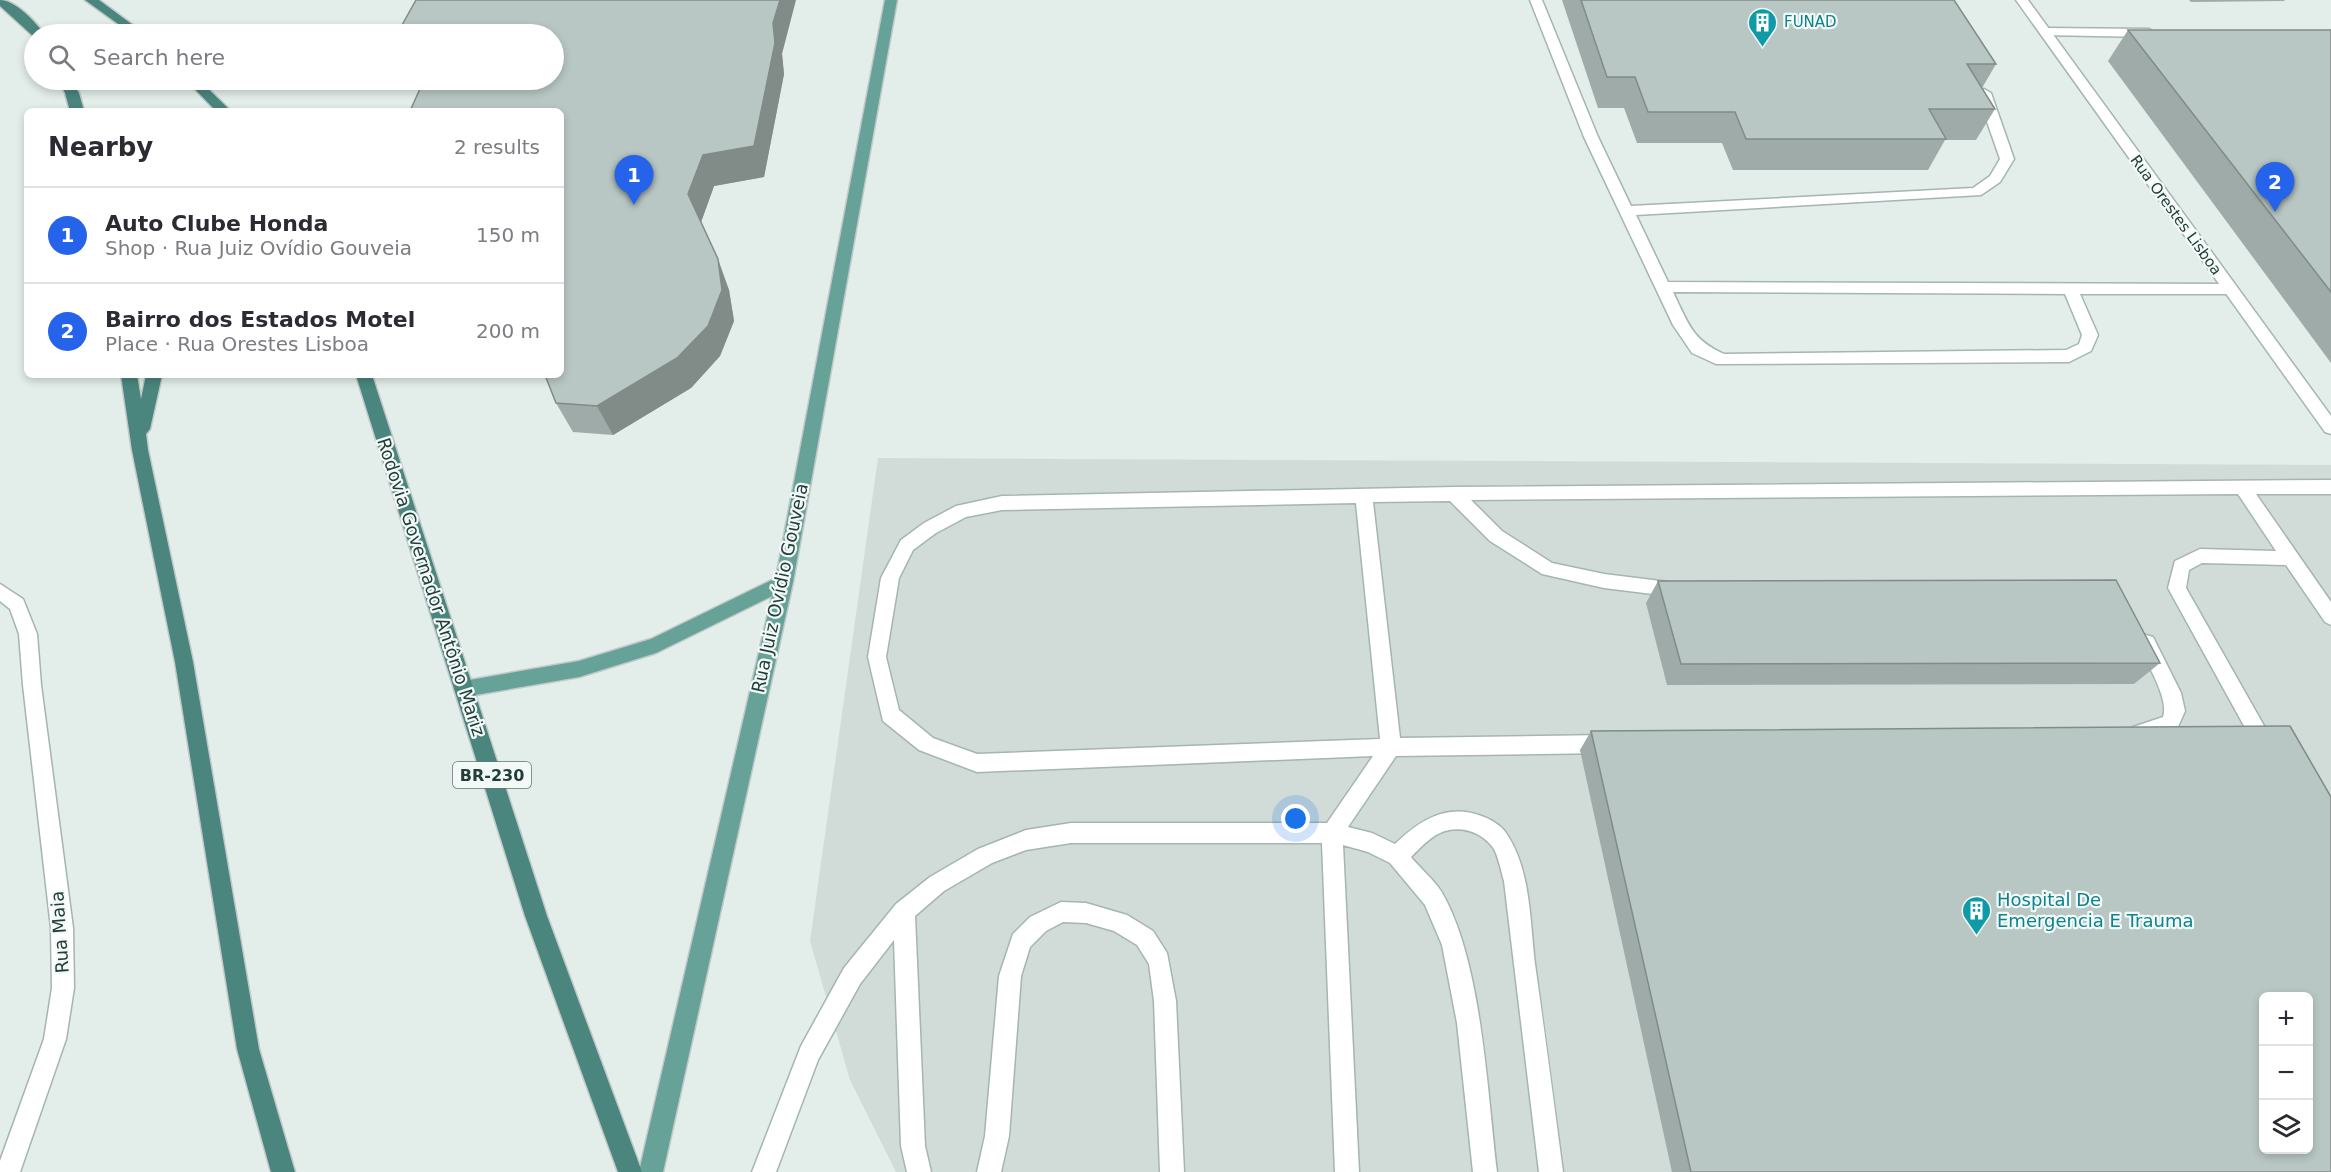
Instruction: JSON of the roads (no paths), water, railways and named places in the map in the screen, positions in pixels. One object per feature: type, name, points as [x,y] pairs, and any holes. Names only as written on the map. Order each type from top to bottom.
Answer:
[{"type":"highway","points":[[91,0],[125,24]]},
{"type":"highway","points":[[0,1],[28,24]]},
{"type":"highway","points":[[70,90],[76,108]]},
{"type":"highway","points":[[202,90],[221,108]]},
{"type":"highway","points":[[129,378],[140,450],[184,662],[248,1049],[283,1172]]},
{"type":"highway","points":[[140,450],[142,422],[153,378]]},
{"type":"highway","points":[[360,378],[371,398]]},
{"type":"highway","name":"Rodovia Governador Antônio Mariz","points":[[365,378],[536,916],[630,1172]]},
{"type":"main road","name":"Rua Juiz Ovídio Gouveia","points":[[651,1172],[784,582],[891,0]]},
{"type":"main road","points":[[464,689],[579,669],[656,645],[784,582]]},
{"type":"street","points":[[1536,0],[1591,137],[1625,211],[1681,325],[1698,350],[1722,360],[2069,356],[2085,347],[2091,335],[2071,288]]},
{"type":"street","name":"Rua Orestes Lisboa","points":[[2022,0],[2331,428]]},
{"type":"street","points":[[2046,32],[2165,33]]},
{"type":"street","points":[[1625,211],[1976,192],[1995,179],[2007,159],[1986,97],[1975,78]]},
{"type":"street","points":[[1663,287],[2229,289]]},
{"type":"street","points":[[1627,744],[1391,747],[977,763],[926,744],[890,716],[877,657],[890,578],[907,544],[930,528],[963,511],[1002,503],[1454,494],[2331,487]]},
{"type":"street","points":[[2242,488],[2331,617]]},
{"type":"street","points":[[1454,494],[1496,536],[1548,569],[1604,581],[1689,591]]},
{"type":"street","points":[[1347,1172],[1332,833],[1391,747],[1364,497]]},
{"type":"street","points":[[2275,762],[2177,588],[2181,566],[2200,556],[2290,558]]},
{"type":"street","name":"Rua Maia","points":[[0,591],[17,604],[28,634],[32,685],[62,928],[63,988],[55,1039],[15,1157],[7,1172]]},
{"type":"street","points":[[2124,736],[2155,730],[2170,723],[2175,711],[2170,693],[2138,626]]},
{"type":"street","points":[[1397,856],[1431,827],[1445,820],[1466,820],[1481,826],[1499,840],[1514,881],[1551,1172]]},
{"type":"street","points":[[764,1172],[809,1054],[852,976],[904,910],[937,884],[985,856],[1026,840],[1071,833],[1332,833],[1372,843],[1397,856],[1433,898],[1453,945],[1468,1023],[1485,1172]]},
{"type":"street","points":[[904,910],[909,1078],[913,1146],[919,1172]]},
{"type":"street","points":[[989,1172],[998,1136],[1010,976],[1021,941],[1038,924],[1061,912],[1086,913],[1119,922],[1145,938],[1159,961],[1165,1001],[1172,1172]]},
{"type":"place","name":"FUNAD","points":[[1763,48]]},
{"type":"place","name":"Auto Clube Honda","points":[[634,205]]},
{"type":"place","name":"Bairro dos Estados Motel","points":[[2275,212]]},
{"type":"place","name":"Hospital De Emergencia E Trauma","points":[[1976,936]]}]
